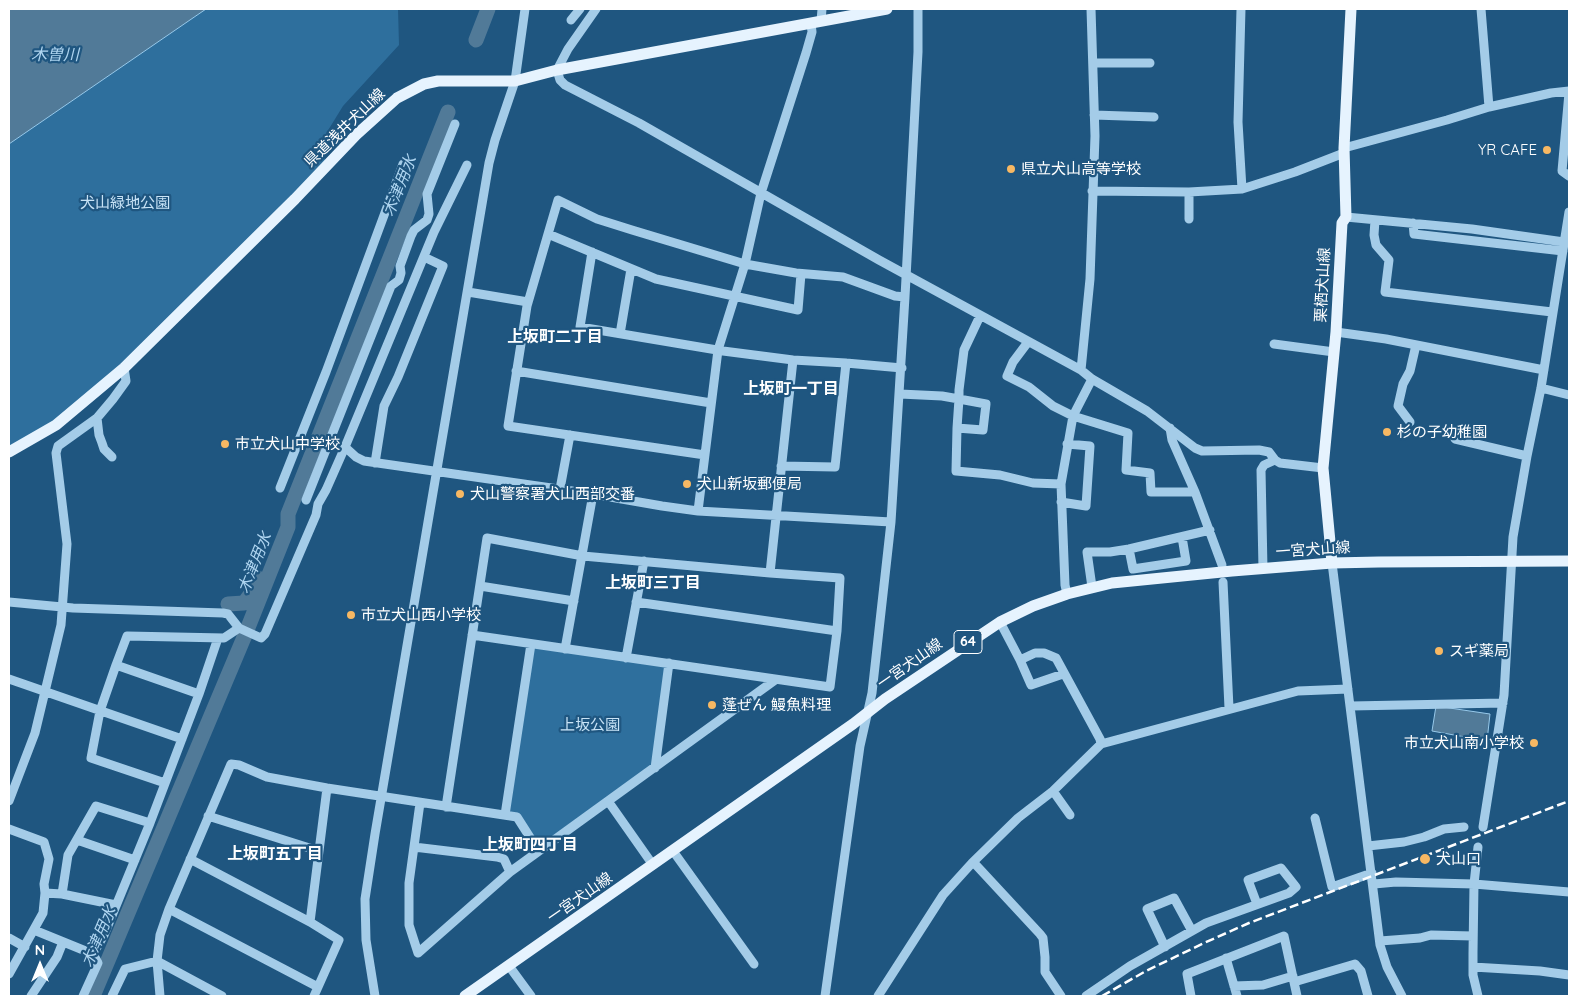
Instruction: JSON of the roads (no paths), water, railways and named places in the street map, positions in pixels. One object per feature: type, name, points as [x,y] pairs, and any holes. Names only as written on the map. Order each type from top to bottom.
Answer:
[{"type":"main road","name":"県道浅井犬山線","points":[[9,452],[56,425],[124,368],[295,199],[356,135],[397,98],[424,84],[438,81],[514,81],[557,70],[887,9]]},
{"type":"main road","name":"栗栖犬山線","points":[[1332,563],[1323,468],[1336,332],[1342,223],[1346,217],[1344,150],[1351,9]]},
{"type":"main road","name":"一宮犬山線","points":[[465,996],[673,851],[901,688],[1000,622],[1033,606],[1092,587],[1149,579],[1332,563],[1569,561]]},
{"type":"street","points":[[375,996],[366,940],[366,899],[381,797],[489,163],[514,81],[525,9]]},
{"type":"street","points":[[571,20],[580,9]]},
{"type":"street","points":[[596,9],[568,49],[557,70],[560,80],[566,85],[639,123],[906,275],[1081,370],[1147,411],[1195,448],[1202,451],[1259,450],[1269,452],[1280,464],[1323,468]]},
{"type":"street","points":[[698,511],[718,350],[745,264],[761,193],[812,32],[822,9]]},
{"type":"street","points":[[825,996],[860,746],[868,713],[891,522],[902,368],[918,52],[918,9]]},
{"type":"street","points":[[1081,370],[1090,279],[1094,116],[1091,9]]},
{"type":"street","points":[[1241,9],[1238,122],[1242,189]]},
{"type":"street","points":[[1481,9],[1489,107]]},
{"type":"street","points":[[1093,63],[1150,63]]},
{"type":"street","points":[[1092,190],[1189,192],[1242,189],[1295,172],[1344,150],[1489,107],[1556,92],[1569,92],[1562,171],[1569,176]]},
{"type":"street","points":[[1094,116],[1154,117]]},
{"type":"street","points":[[306,500],[391,286],[398,280],[401,273],[400,266],[411,236],[414,230],[427,220],[429,214],[427,194],[455,124]]},
{"type":"street","points":[[280,488],[326,372],[403,164]]},
{"type":"street","points":[[9,602],[62,607],[223,613],[228,614],[239,628],[261,638],[265,634],[316,515],[318,504],[345,447],[424,256],[448,201],[467,165]]},
{"type":"street","points":[[1189,192],[1189,219]]},
{"type":"street","points":[[705,456],[508,426],[528,302],[558,200],[597,219],[745,264],[801,274],[843,277],[895,296],[905,297]]},
{"type":"street","points":[[1483,826],[1503,703],[1514,537],[1527,456],[1541,388],[1569,215]]},
{"type":"street","points":[[1346,217],[1413,223],[1564,242]]},
{"type":"street","points":[[1375,220],[1374,235],[1376,245],[1389,260],[1386,292],[1552,312]]},
{"type":"street","points":[[1413,223],[1414,234],[1563,251]]},
{"type":"street","points":[[548,234],[656,278],[798,310],[801,274]]},
{"type":"street","points":[[592,252],[580,327],[718,350],[793,360],[902,368]]},
{"type":"street","points":[[375,462],[384,406],[398,378],[443,266],[424,256]]},
{"type":"street","points":[[620,334],[631,269]]},
{"type":"street","points":[[468,292],[528,302]]},
{"type":"street","points":[[980,316],[964,350],[957,428],[956,471],[1000,475],[1033,483],[1061,484]]},
{"type":"street","points":[[1336,332],[1416,345],[1544,370]]},
{"type":"street","points":[[1028,342],[1013,362],[1007,376],[1029,388],[1053,406],[1073,416],[1128,433],[1126,470],[1150,473],[1151,492],[1195,492]]},
{"type":"street","points":[[1274,344],[1334,352]]},
{"type":"street","points":[[1410,422],[1398,406],[1403,384],[1410,371],[1416,345]]},
{"type":"street","points":[[770,574],[793,360]]},
{"type":"street","points":[[781,466],[834,467],[846,363]]},
{"type":"street","points":[[9,801],[23,767],[46,693],[61,625],[68,544],[56,454],[58,446],[97,418],[113,400],[126,381],[124,368]]},
{"type":"street","points":[[516,371],[711,403]]},
{"type":"street","points":[[1067,594],[1065,585],[1061,484],[1073,416],[1092,378]]},
{"type":"street","points":[[1541,388],[1569,395]]},
{"type":"street","points":[[900,394],[942,396],[986,404],[983,430],[957,428]]},
{"type":"street","points":[[97,418],[99,435],[104,449],[112,457]]},
{"type":"street","points":[[1170,428],[1172,440],[1195,492],[1222,564]]},
{"type":"street","points":[[560,489],[570,435]]},
{"type":"street","points":[[1455,439],[1527,456]]},
{"type":"street","points":[[1061,502],[1086,506],[1090,446],[1067,444]]},
{"type":"street","points":[[345,447],[356,457],[364,461],[698,511],[891,522]]},
{"type":"street","points":[[1263,569],[1261,470],[1264,465],[1275,460]]},
{"type":"street","points":[[565,649],[593,494]]},
{"type":"street","points":[[1092,587],[1087,552],[1110,552],[1130,549],[1210,530]]},
{"type":"street","points":[[1130,549],[1133,569],[1186,561],[1182,537]]},
{"type":"street","points":[[446,807],[472,635],[480,586],[487,538],[583,556],[770,574],[840,578],[837,631],[830,686],[775,680],[472,635]]},
{"type":"street","points":[[626,658],[644,562]]},
{"type":"street","points":[[1332,563],[1380,941],[1387,967],[1402,996]]},
{"type":"street","points":[[1223,582],[1229,708]]},
{"type":"street","points":[[480,586],[574,601]]},
{"type":"street","points":[[636,602],[837,631]]},
{"type":"street","points":[[1000,622],[1031,685],[1064,674]]},
{"type":"street","points":[[93,954],[104,935],[135,860],[222,639],[239,628]]},
{"type":"street","points":[[165,783],[91,758],[100,711],[116,665],[128,636],[222,639]]},
{"type":"street","points":[[505,815],[531,644]]},
{"type":"street","points":[[1020,660],[1035,653],[1044,653],[1056,658],[1101,744]]},
{"type":"street","points":[[654,768],[670,663]]},
{"type":"street","points":[[116,665],[199,694]]},
{"type":"street","points":[[9,679],[182,739]]},
{"type":"street","points":[[420,803],[410,883],[409,924],[418,953],[510,872],[538,850],[775,680]]},
{"type":"street","points":[[878,996],[943,895],[972,863],[1018,818],[1053,791],[1101,744],[1229,708],[1307,689],[1348,689]]},
{"type":"street","points":[[1351,706],[1503,703]]},
{"type":"street","points":[[160,996],[156,961],[160,935],[169,909],[231,764],[239,765],[267,777],[381,797],[517,817],[538,850]]},
{"type":"street","points":[[310,922],[328,788]]},
{"type":"street","points":[[1053,791],[1070,815]]},
{"type":"street","points":[[608,801],[653,865]]},
{"type":"street","points":[[62,894],[68,855],[96,806],[150,823]]},
{"type":"street","points":[[208,816],[319,851]]},
{"type":"street","points":[[1315,818],[1332,887],[1372,873]]},
{"type":"street","points":[[1368,846],[1404,842],[1444,829],[1464,827]]},
{"type":"street","points":[[9,828],[44,842],[49,858],[44,884],[43,913],[9,974]]},
{"type":"street","points":[[77,840],[135,860]]},
{"type":"street","points":[[414,847],[497,857],[504,860],[510,872]]},
{"type":"street","points":[[1478,847],[1474,884],[1473,936],[1473,967],[1478,996]]},
{"type":"street","points":[[673,851],[754,964]]},
{"type":"street","points":[[190,859],[310,922],[339,940],[314,996]]},
{"type":"street","points":[[972,863],[1043,938],[1046,958],[1044,972],[1062,996]]},
{"type":"street","points":[[1086,996],[1130,966],[1206,923],[1289,893],[1296,887],[1281,868],[1248,880],[1258,904]]},
{"type":"street","points":[[1374,884],[1396,882],[1474,884],[1569,892]]},
{"type":"street","points":[[45,893],[62,894],[116,906]]},
{"type":"street","points":[[1165,947],[1147,909],[1174,898],[1192,931]]},
{"type":"street","points":[[169,909],[318,987]]},
{"type":"street","points":[[34,930],[93,954],[98,963],[83,996]]},
{"type":"street","points":[[1380,941],[1420,938],[1431,935],[1473,936]]},
{"type":"street","points":[[1191,996],[1187,974],[1284,936],[1297,996]]},
{"type":"street","points":[[9,938],[25,947]]},
{"type":"street","points":[[31,996],[63,942]]},
{"type":"street","points":[[1226,958],[1237,996]]},
{"type":"street","points":[[112,996],[124,969],[156,961],[222,996]]},
{"type":"street","points":[[1234,986],[1262,985],[1355,964],[1361,971],[1368,996]]},
{"type":"street","points":[[509,966],[531,996]]},
{"type":"street","points":[[1473,967],[1540,971],[1569,975]]},
{"type":"water","name":"木曽川","points":[[9,9],[206,9],[9,144]]},
{"type":"water","points":[[1436,706],[1490,714],[1487,741],[1432,731]]},
{"type":"waterway","name":"木津用水","points":[[476,40],[488,9]]},
{"type":"waterway","name":"木津用水","points":[[93,996],[245,635],[288,527],[288,514],[448,112]]},
{"type":"waterway","points":[[228,604],[244,603],[253,591],[258,578]]},
{"type":"railway","points":[[1102,996],[1146,971],[1249,923],[1569,801]]},
{"type":"place","name":"YR CAFE","points":[[1547,150]]},
{"type":"place","name":"県立犬山高等学校","points":[[1011,169]]},
{"type":"place","name":"杉の子幼稚園","points":[[1387,432]]},
{"type":"place","name":"市立犬山中学校","points":[[225,444]]},
{"type":"place","name":"犬山新坂郵便局","points":[[687,484]]},
{"type":"place","name":"犬山警察署犬山西部交番","points":[[460,494]]},
{"type":"place","name":"市立犬山西小学校","points":[[351,615]]},
{"type":"place","name":"スギ薬局","points":[[1439,651]]},
{"type":"place","name":"蓬ぜん 鰻魚料理","points":[[712,705]]},
{"type":"place","name":"市立犬山南小学校","points":[[1534,743]]},
{"type":"place","name":"犬山口","points":[[1425,859]]},
{"type":"district","name":"上坂町二丁目","points":[[555,337]]},
{"type":"district","name":"上坂町一丁目","points":[[791,389]]},
{"type":"district","name":"上坂町三丁目","points":[[653,583]]},
{"type":"district","name":"上坂町四丁目","points":[[530,845]]},
{"type":"district","name":"上坂町五丁目","points":[[275,854]]},
{"type":"park label","name":"犬山緑地公園","points":[[125,203]]},
{"type":"park label","name":"上坂公園","points":[[590,725]]}]
